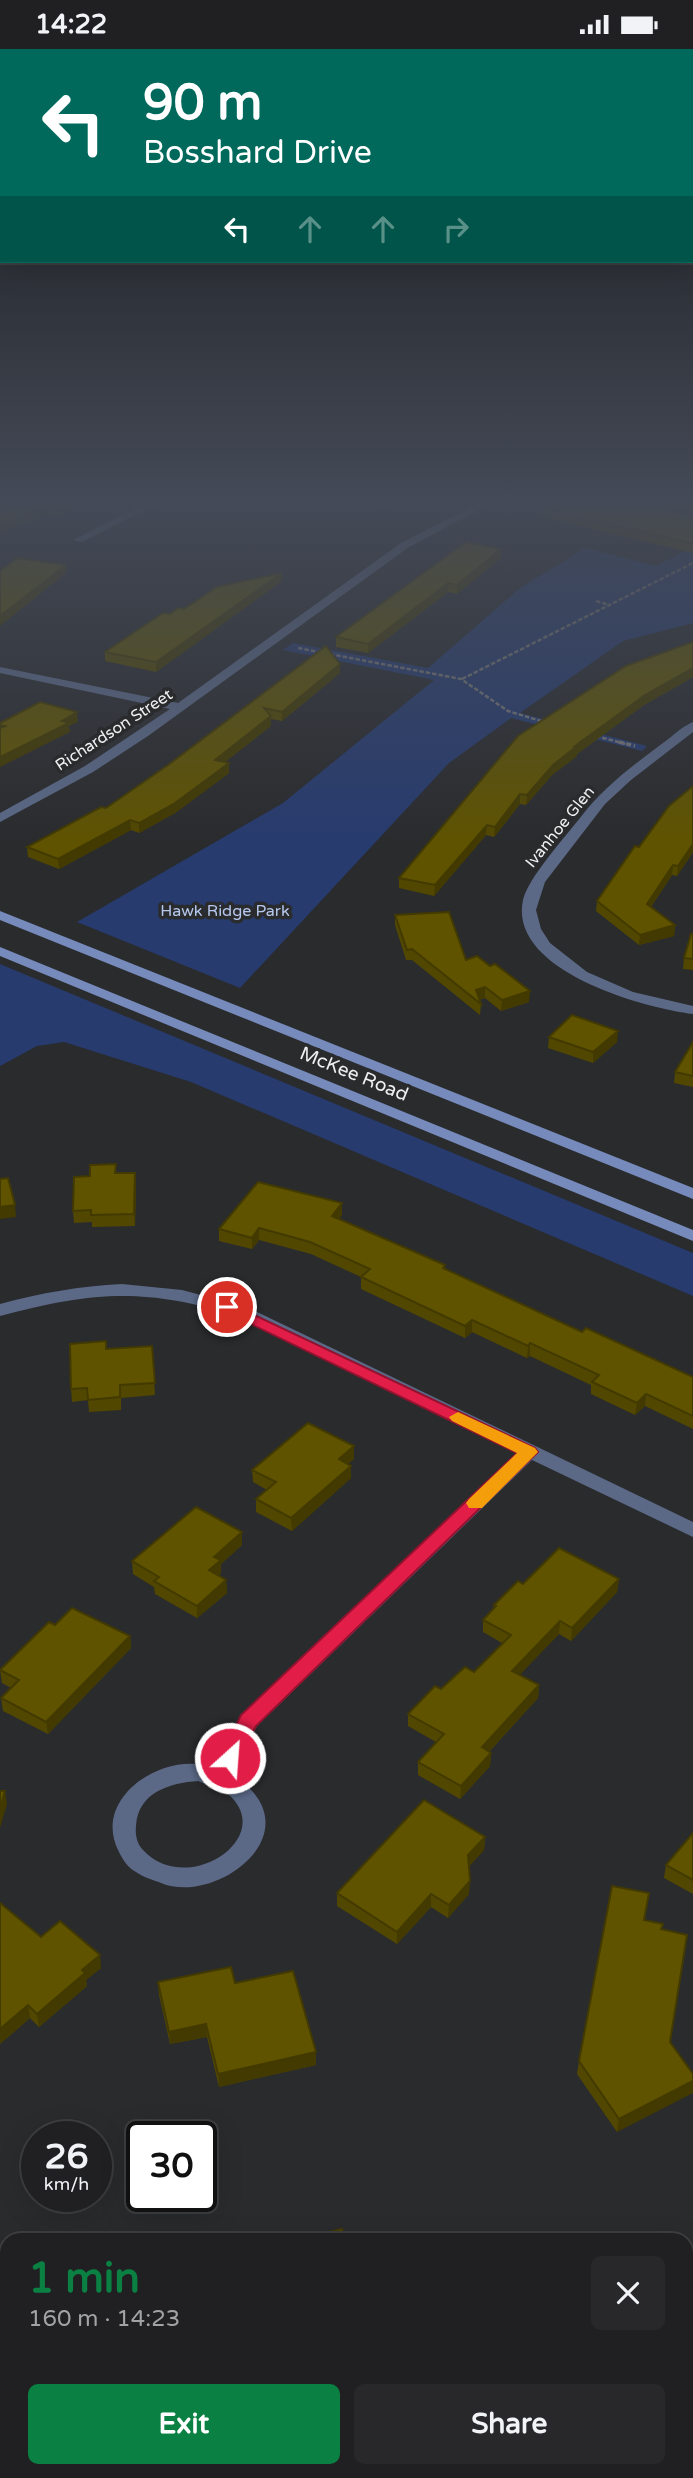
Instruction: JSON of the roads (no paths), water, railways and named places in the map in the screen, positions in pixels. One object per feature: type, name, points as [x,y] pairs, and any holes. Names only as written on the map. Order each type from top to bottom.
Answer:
[{"type":"main road","name":"McKee Road","points":[[0,915],[693,1194]]},
{"type":"main road","name":"McKee Road","points":[[0,951],[693,1236]]},
{"type":"street","name":"Richardson Street","points":[[0,818],[89,769],[306,616]]},
{"type":"street","points":[[0,670],[179,707]]},
{"type":"street","name":"Ivanhoe Glen","points":[[693,726],[616,786],[595,807],[537,884],[529,900],[529,913],[538,937],[548,950],[582,975],[645,1001],[693,1010]]},
{"type":"street","points":[[0,1310],[69,1292],[126,1288],[168,1291],[211,1301],[243,1312],[693,1530]]},
{"type":"street","points":[[221,1777],[248,1721],[529,1452]]},
{"type":"street","points":[[178,1773],[221,1777],[237,1787],[249,1800],[255,1816],[254,1833],[246,1849],[233,1863],[215,1873],[193,1878],[172,1877],[152,1871],[135,1859],[125,1843],[122,1825],[127,1808],[139,1792],[156,1780],[178,1773]]},
{"type":"park label","name":"Hawk Ridge Park","points":[[225,911]]}]
